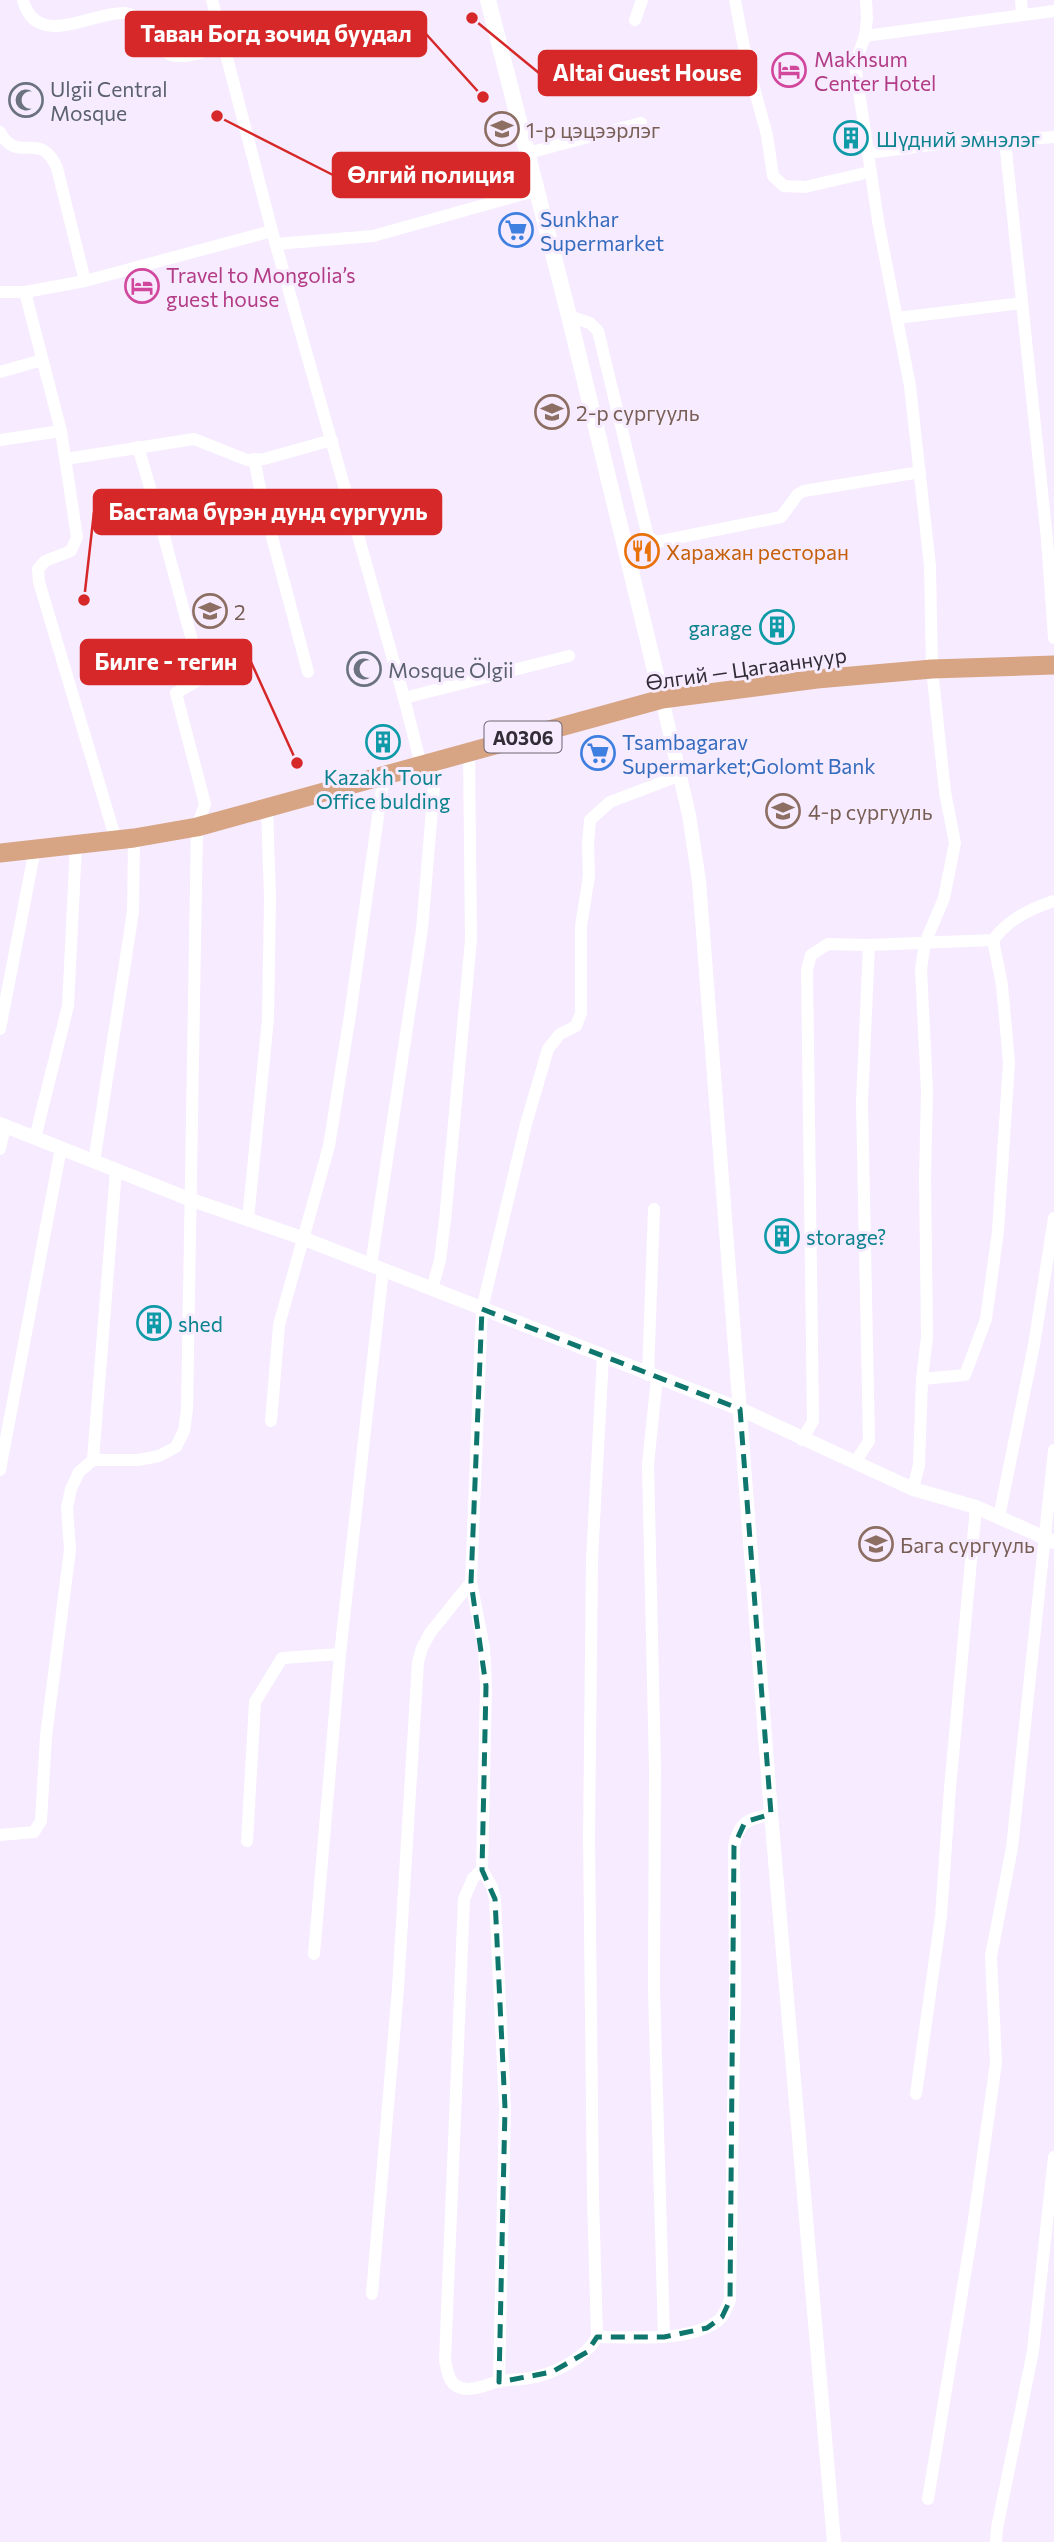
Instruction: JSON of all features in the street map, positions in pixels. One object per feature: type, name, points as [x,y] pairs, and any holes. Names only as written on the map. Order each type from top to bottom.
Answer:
[{"type":"highway","name":"Өлгий — Цагааннуур","points":[[0,853],[76,846],[197,827],[662,699],[932,669],[1054,665]]},
{"type":"main road","points":[[488,0],[538,190],[662,699]]},
{"type":"street","points":[[23,0],[33,18],[42,24],[57,27],[123,13],[135,16],[164,51],[173,56],[184,56],[224,45]]},
{"type":"street","points":[[212,0],[272,231],[404,698],[428,763],[422,929],[377,1267],[314,1954]]},
{"type":"street","points":[[635,20],[642,0]]},
{"type":"street","points":[[735,0],[747,63],[767,135],[773,176],[784,186],[805,187],[870,172]]},
{"type":"street","points":[[866,0],[865,36],[855,64],[870,172],[910,386],[930,566],[932,669],[945,792],[955,843],[944,898],[925,943],[921,969],[927,1091],[927,1337],[922,1379],[919,1465],[913,1489]]},
{"type":"street","points":[[1021,0],[1022,15]]},
{"type":"street","points":[[865,36],[1054,10]]},
{"type":"street","points":[[528,153],[641,123]]},
{"type":"street","points":[[0,132],[5,141],[16,149],[42,148],[51,154],[57,168],[85,281]]},
{"type":"street","points":[[867,153],[986,138],[1005,141],[1054,137]]},
{"type":"street","points":[[1005,141],[1047,538],[1054,638]]},
{"type":"street","points":[[276,244],[373,236],[538,190]]},
{"type":"street","points":[[0,292],[25,292],[85,281],[272,231]]},
{"type":"street","points":[[25,292],[61,431],[77,537],[71,551],[44,561],[38,569],[39,582],[125,839],[132,912],[94,1162]]},
{"type":"street","points":[[897,318],[1023,303]]},
{"type":"street","points":[[569,316],[590,323],[598,331],[648,537],[656,542],[781,517],[798,494],[804,491],[920,472]]},
{"type":"street","points":[[0,372],[42,360]]},
{"type":"street","points":[[0,440],[61,431]]},
{"type":"street","points":[[66,459],[194,439],[247,460],[332,440]]},
{"type":"street","points":[[0,1835],[34,1832],[41,1821],[46,1736],[70,1550],[67,1507],[71,1489],[79,1472],[93,1460],[159,1457],[176,1447],[184,1431],[187,1410],[197,827],[205,804],[176,692],[202,678],[138,447]]},
{"type":"street","points":[[254,459],[264,507],[308,672]]},
{"type":"street","points":[[404,698],[569,656]]},
{"type":"street","points":[[662,699],[681,775],[699,881],[771,1814],[834,2542]]},
{"type":"street","points":[[432,1289],[440,1260],[445,1220],[471,940],[469,752]]},
{"type":"street","points":[[271,1421],[279,1325],[329,1146],[384,774]]},
{"type":"street","points":[[499,2382],[505,2108],[495,1899],[492,1887],[482,1870],[486,1686],[484,1648],[471,1582],[482,1309],[526,1124],[548,1049],[560,1034],[576,1026],[581,1013],[581,926],[589,876],[587,844],[590,820],[610,803],[681,775]]},
{"type":"street","points":[[248,1219],[268,1019],[270,898],[267,807]]},
{"type":"street","points":[[35,1138],[68,1006],[76,846]]},
{"type":"street","points":[[0,1029],[35,849]]},
{"type":"street","points":[[802,1440],[813,1421],[807,970],[811,955],[828,944],[993,940],[1002,929],[1029,910],[1054,901]]},
{"type":"street","points":[[922,1379],[965,1375],[986,1319],[998,1231],[1009,1062],[1002,985],[993,940]]},
{"type":"street","points":[[856,1461],[869,1441],[862,1102],[870,945]]},
{"type":"street","points":[[0,1149],[3,1125],[189,1199],[302,1238],[740,1409],[802,1440],[856,1461],[913,1489],[976,1507],[1049,1540]]},
{"type":"street","points":[[0,1470],[61,1148]]},
{"type":"street","points":[[93,1460],[116,1170]]},
{"type":"street","points":[[654,1209],[648,1464],[655,1768],[654,1990],[664,2337]]},
{"type":"street","points":[[999,1517],[1034,1345],[1054,1218]]},
{"type":"street","points":[[482,1870],[473,1878],[464,1899],[445,2360],[448,2374],[454,2384],[464,2388],[479,2388],[552,2372],[587,2352],[597,2337],[589,1837],[593,1559],[603,1356]]},
{"type":"street","points":[[928,2499],[973,2226],[996,2063],[990,1956],[1012,1848],[1049,1540],[1054,1450]]},
{"type":"street","points":[[916,2094],[941,1916],[976,1507]]},
{"type":"street","points":[[372,2294],[399,1975],[418,1662],[430,1633],[471,1582]]},
{"type":"street","points":[[247,1841],[255,1702],[282,1658],[340,1654]]},
{"type":"street","points":[[597,2337],[664,2337],[707,2328],[722,2317],[730,2300],[735,1984],[734,1846],[737,1831],[745,1822],[771,1814]]},
{"type":"street","points":[[996,2542],[1033,2351],[1054,2157]]},
{"type":"highlighted area","points":[[482,1309],[740,1409],[771,1814],[745,1822],[734,1846],[730,2300],[722,2317],[707,2328],[664,2337],[597,2337],[587,2352],[552,2372],[499,2382],[505,2108],[495,1899],[482,1870],[486,1686],[471,1582]]},
{"type":"place","name":"Altai Guest House","points":[[472,18]]},
{"type":"place","name":"Makhsum Center Hotel","points":[[789,70]]},
{"type":"place","name":"Таван Богд зочид буудал","points":[[483,97]]},
{"type":"place","name":"Ulgii Central Mosque","points":[[26,100]]},
{"type":"place","name":"Өлгий полиция","points":[[217,116]]},
{"type":"place","name":"1-р цэцээрлэг","points":[[502,129]]},
{"type":"place","name":"Шүдний эмнэлэг","points":[[851,138]]},
{"type":"place","name":"Sunkhar Supermarket","points":[[516,230]]},
{"type":"place","name":"Travel to Mongolia’s guest house","points":[[142,286]]},
{"type":"place","name":"2-р сургууль","points":[[552,412]]},
{"type":"place","name":"Харажан ресторан","points":[[642,551]]},
{"type":"place","name":"Бастама бүрэн дунд сургууль","points":[[84,600]]},
{"type":"place","name":"2","points":[[210,611]]},
{"type":"place","name":"garage","points":[[777,627]]},
{"type":"place","name":"Mosque Ölgii","points":[[364,669]]},
{"type":"place","name":"Kazakh Tour Office bulding","points":[[383,742]]},
{"type":"place","name":"Tsambagarav Supermarket;Golomt Bank","points":[[598,753]]},
{"type":"place","name":"Билге - тегин","points":[[297,763]]},
{"type":"place","name":"4-р сургууль","points":[[783,811]]},
{"type":"place","name":"storage?","points":[[782,1236]]},
{"type":"place","name":"shed","points":[[154,1323]]},
{"type":"place","name":"Бага сургууль","points":[[876,1544]]}]
